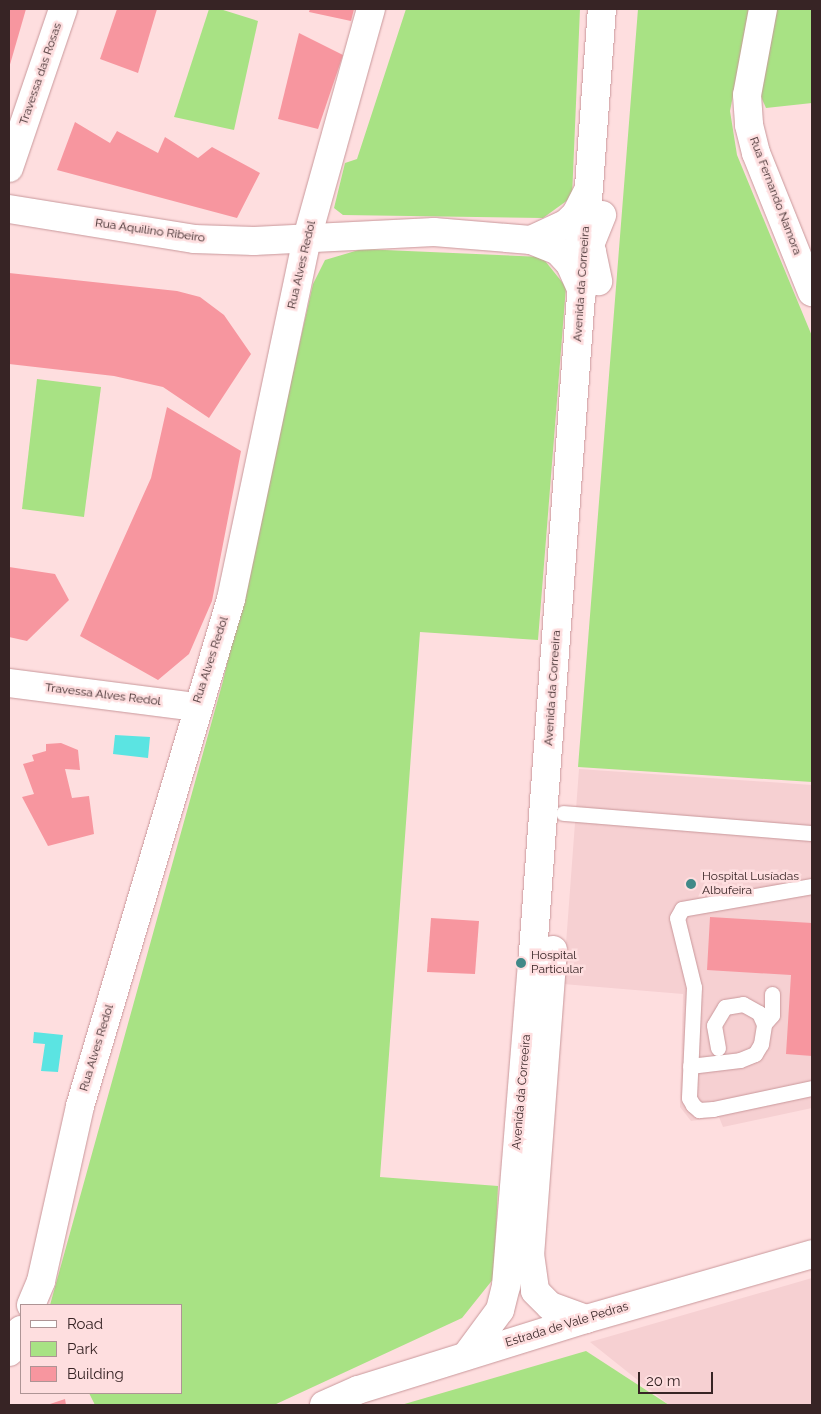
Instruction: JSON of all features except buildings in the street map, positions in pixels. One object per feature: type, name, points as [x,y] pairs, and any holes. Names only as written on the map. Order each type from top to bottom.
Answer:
[{"type":"main road","name":"Travessa das Rosas","points":[[9,168],[63,9]]},
{"type":"main road","name":"Rua Alves Redol","points":[[31,1304],[41,1281],[80,1106],[196,707],[230,599],[307,238],[371,9]]},
{"type":"main road","name":"Avenida da Correeira","points":[[585,244],[602,9]]},
{"type":"main road","name":"Avenida da Correeira","points":[[466,1356],[500,1310],[506,1286],[590,286],[602,215],[617,9]]},
{"type":"main road","name":"Rua Fernando Namora","points":[[763,9],[747,95],[749,125],[756,153],[812,292]]},
{"type":"main road","points":[[589,190],[576,214],[546,241],[590,286]]},
{"type":"main road","name":"Rua Aquilino Ribeiro","points":[[9,209],[194,239],[307,238],[434,232],[585,244]]},
{"type":"main road","points":[[590,286],[592,252],[585,244],[592,240],[602,215]]},
{"type":"main road","name":"Avenida da Correeira","points":[[586,1319],[550,1306],[535,1291],[530,1254],[563,812],[590,286]]},
{"type":"main road","name":"Travessa Alves Redol","points":[[9,683],[196,707]]},
{"type":"main road","name":"Estrada de Vale Pedras","points":[[324,1405],[358,1390],[466,1356],[586,1319],[812,1254]]},
{"type":"main road","points":[[9,1352],[15,1347],[20,1333]]},
{"type":"lane","points":[[563,812],[812,833]]},
{"type":"lane","points":[[812,886],[682,908],[677,912],[694,987],[689,1098],[699,1110],[812,1088]]},
{"type":"lane","points":[[764,1024],[772,1015],[772,994]]},
{"type":"lane","points":[[690,1066],[750,1058],[761,1044],[764,1024],[759,1013],[743,1004],[725,1007],[714,1025],[718,1048]]},
{"type":"shaded area","name":"Hospital Lusíadas Albufeira","points":[[579,769],[812,785],[812,1108],[723,1127],[719,1117],[691,1121],[680,1107],[683,994],[563,984]]},
{"type":"shaded area","points":[[812,1278],[812,1405],[669,1405],[590,1342]]},
{"type":"green space","points":[[209,9],[220,9],[258,21],[234,130],[174,117]]},
{"type":"green space","points":[[406,9],[580,9],[572,197],[543,218],[343,215],[334,208],[345,163],[357,159]]},
{"type":"green space","points":[[638,9],[750,9],[730,111],[737,155],[812,336],[812,782],[578,767]]},
{"type":"green space","points":[[772,9],[812,9],[812,103],[766,108],[757,88]]},
{"type":"green space","points":[[362,249],[542,257],[566,287],[538,640],[420,632],[380,1177],[498,1186],[494,1278],[462,1318],[274,1405],[95,1405],[90,1394],[182,1394],[182,1304],[50,1304],[223,681],[313,284],[325,260]]},
{"type":"green space","points":[[37,379],[101,387],[84,517],[22,509]]},
{"type":"green space","points":[[586,1351],[669,1405],[401,1405]]},
{"type":"water","points":[[115,735],[150,737],[148,758],[113,754]]},
{"type":"water","points":[[34,1032],[63,1035],[58,1072],[41,1071],[45,1044],[33,1043]]},
{"type":"place","name":"Hospital Lusíadas Albufeira","points":[[691,884]]},
{"type":"place","name":"Hospital Particular","points":[[521,963]]}]
